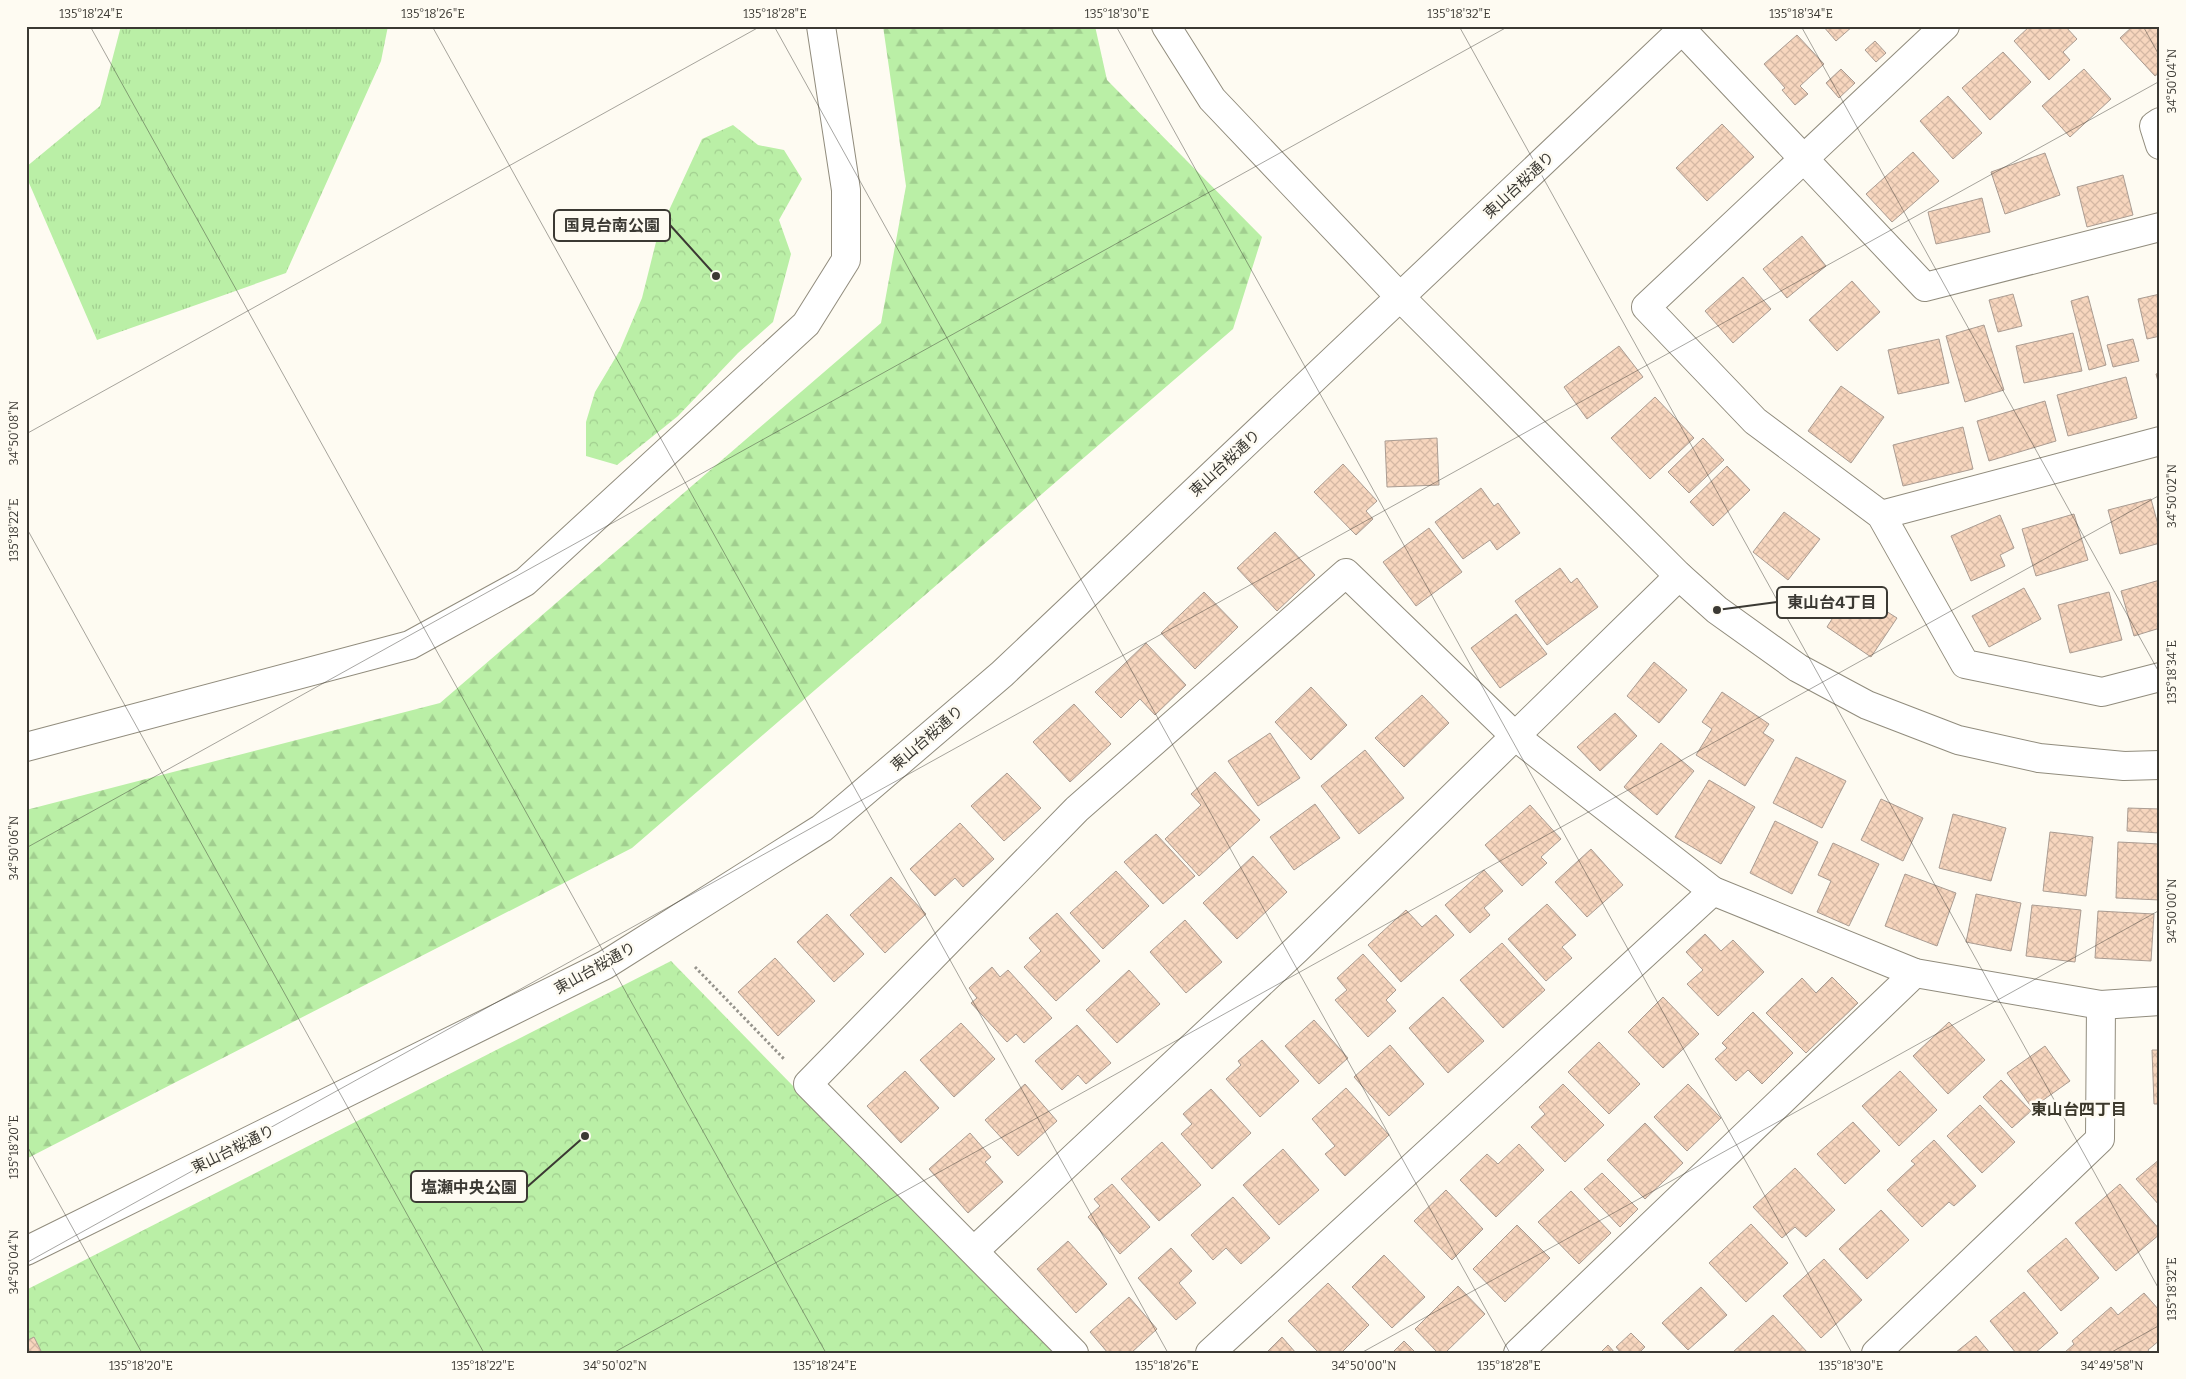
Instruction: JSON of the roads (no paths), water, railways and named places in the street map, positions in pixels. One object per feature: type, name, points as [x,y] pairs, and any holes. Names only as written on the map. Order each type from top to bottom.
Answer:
[{"type":"street","points":[[26,747],[410,645],[525,582],[806,324],[846,260],[846,190],[822,26]]},
{"type":"street","points":[[1166,26],[1212,99],[1400,297],[1679,576],[1717,610],[1798,668],[1867,705],[1958,740],[2039,758],[2124,766],[2160,765]]},
{"type":"street","points":[[1944,26],[1646,307],[1755,421],[1881,515],[1965,664],[2102,692],[2160,677]]},
{"type":"street","points":[[1684,28],[1803,160],[1925,286],[2160,227]]},
{"type":"street","name":"東山台桜通り","points":[[26,1251],[605,965],[822,828],[1002,674],[1684,28]]},
{"type":"street","points":[[2160,122],[2154,126],[2160,145]]},
{"type":"street","points":[[1881,515],[2160,441]]},
{"type":"street","points":[[1074,1353],[808,1084],[1077,810],[1346,573],[1516,737],[1713,891],[1915,974],[2101,1005],[2160,1001]]},
{"type":"street","points":[[974,1251],[1297,949],[1679,576]]},
{"type":"street","points":[[1210,1353],[1713,891]]},
{"type":"street","points":[[1518,1353],[1915,974]]},
{"type":"street","points":[[1876,1353],[2100,1139],[2101,1005]]},
{"type":"place","name":"国見台南公園","points":[[716,276]]},
{"type":"place","name":"東山台4丁目","points":[[1717,610]]},
{"type":"place","name":"塩瀬中央公園","points":[[585,1136]]},
{"type":"district","name":"東山台四丁目","points":[[2079,1109]]}]
